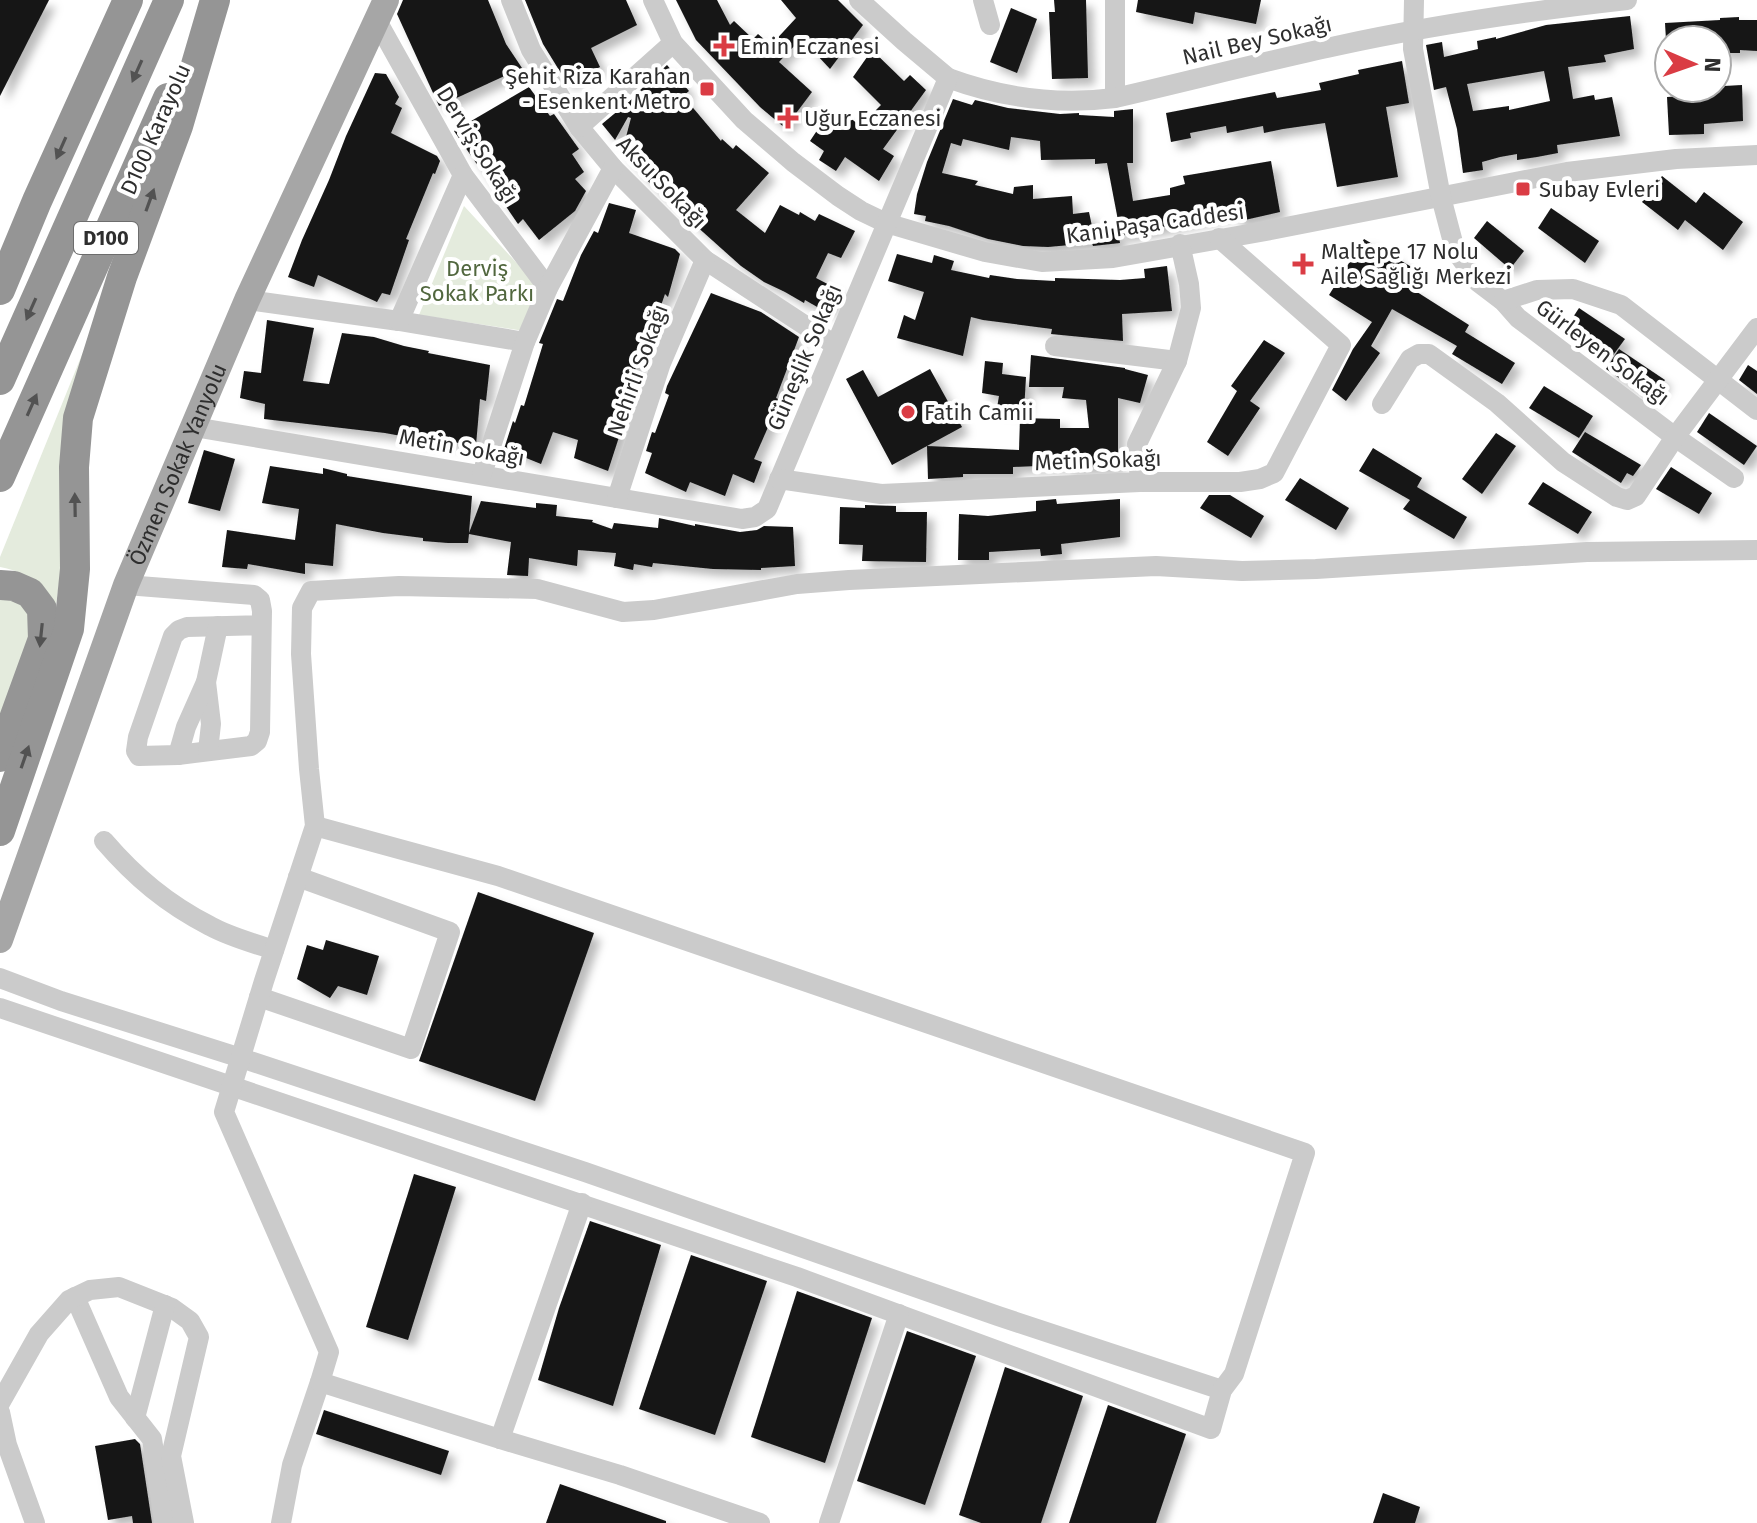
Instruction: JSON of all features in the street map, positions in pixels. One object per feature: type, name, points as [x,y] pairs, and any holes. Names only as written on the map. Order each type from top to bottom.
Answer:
[{"type":"highway","points":[[0,290],[128,0]]},
{"type":"highway","name":"D100 Karayolu","points":[[0,380],[169,0]]},
{"type":"highway","points":[[0,831],[69,629],[75,569],[74,467],[78,418],[122,277],[178,126],[213,0]]},
{"type":"highway","name":"D100 Karayolu","points":[[0,477],[213,0]]},
{"type":"highway","points":[[0,271],[37,201]]},
{"type":"highway","points":[[0,585],[14,586],[30,593],[42,609],[43,639],[0,757]]},
{"type":"main road","name":"Özmen Sokak Yanyolu","points":[[0,940],[126,585],[247,300],[382,11]]},
{"type":"street","name":"Aksu Sokağı","points":[[511,0],[531,50],[579,127],[613,168],[705,260],[835,345]]},
{"type":"street","name":"Kani Paşa Caddesi","points":[[653,0],[673,43],[744,120],[838,196],[886,223],[985,252],[1042,262],[1113,258],[1567,172],[1676,159],[1757,155]]},
{"type":"street","name":"Nail Bey Sokağı","points":[[859,0],[948,78],[975,88],[1054,101],[1115,98],[1335,46],[1413,31],[1627,0]]},
{"type":"street","points":[[983,0],[990,25]]},
{"type":"street","points":[[1115,0],[1115,98]]},
{"type":"street","points":[[1414,0],[1413,49],[1441,197]]},
{"type":"street","name":"Derviş Sokağı","points":[[382,11],[463,175],[548,288]]},
{"type":"street","points":[[579,127],[673,43]]},
{"type":"street","points":[[886,223],[948,78]]},
{"type":"street","points":[[482,474],[525,342],[548,288],[613,168]]},
{"type":"street","points":[[399,321],[463,175]]},
{"type":"street","name":"Gürleyen Sokağı","points":[[1441,197],[1455,250],[1478,282],[1503,301],[1518,318],[1734,478]]},
{"type":"street","name":"Güneşlik Sokağı","points":[[767,509],[886,223]]},
{"type":"street","name":"Metin Sokağı","points":[[779,479],[881,494],[1140,482],[1240,482],[1274,473],[1341,345],[1219,238]]},
{"type":"street","points":[[1140,482],[1137,444],[1177,361],[1191,308],[1180,244]]},
{"type":"street","name":"Nehirli Sokağı","points":[[617,498],[661,363],[705,260]]},
{"type":"street","points":[[1503,301],[1537,290],[1573,289],[1621,305],[1757,410]]},
{"type":"street","points":[[247,300],[525,342]]},
{"type":"street","points":[[1382,404],[1410,359],[1419,354],[1429,354],[1497,403],[1563,462],[1617,497],[1627,500],[1636,496],[1675,437],[1757,328]]},
{"type":"street","points":[[1055,346],[1177,361]]},
{"type":"street","name":"Metin Sokağı","points":[[194,427],[742,519],[755,517],[767,509]]},
{"type":"street","points":[[281,1523],[292,1465],[329,1352],[224,1112],[315,826],[301,654],[302,608],[311,591],[399,586],[537,589],[623,612],[654,610],[797,584],[849,580],[1156,566],[1242,571],[1316,569],[1587,552],[1757,550]]},
{"type":"street","points":[[126,585],[254,595],[260,600],[262,611],[260,732],[257,741],[251,746],[178,755],[139,756],[136,751],[138,737],[173,636],[187,627],[261,625]]},
{"type":"street","points":[[178,755],[237,595]]},
{"type":"street","points":[[206,682],[211,724],[208,751]]},
{"type":"street","points":[[0,1008],[582,1203],[899,1314],[1211,1429],[1222,1390],[1234,1374],[1305,1153],[498,876],[315,826]]},
{"type":"street","points":[[104,841],[153,891],[211,927],[274,950]]},
{"type":"street","points":[[259,997],[411,1049],[450,932],[298,877]]},
{"type":"street","points":[[0,978],[61,1001],[585,1172],[998,1316],[1222,1390]]},
{"type":"street","points":[[500,1439],[582,1203]]},
{"type":"street","points":[[2,1387],[24,1362],[39,1334],[69,1300],[90,1290],[119,1287],[172,1308],[190,1321],[199,1337],[171,1456],[184,1523]]},
{"type":"street","points":[[75,1297],[119,1397],[152,1439],[171,1456]]},
{"type":"street","points":[[135,1418],[165,1305]]},
{"type":"street","points":[[829,1523],[899,1314]]},
{"type":"street","points":[[320,1382],[620,1475],[760,1523]]},
{"type":"street","points":[[0,1412],[7,1445],[35,1523]]},
{"type":"street","points":[[152,1439],[165,1523]]},
{"type":"green space","name":"Derviş Sokak Parkı","points":[[464,206],[538,286],[524,331],[419,315]]},
{"type":"green space","points":[[98,315],[55,612],[27,577],[0,567],[0,557]]},
{"type":"green space","points":[[0,597],[26,605],[32,630],[0,718]]},
{"type":"building","points":[[0,0],[49,0],[0,96]]},
{"type":"building","points":[[403,0],[488,0],[506,44],[522,68],[439,106],[397,14]]},
{"type":"building","points":[[525,0],[626,0],[637,25],[591,48],[600,67],[567,83],[543,44]]},
{"type":"building","points":[[676,0],[717,0],[730,25],[734,21],[753,39],[758,34],[771,45],[796,18],[781,0],[838,0],[863,25],[830,69],[803,40],[779,62],[812,92],[785,128],[760,107],[696,40]]},
{"type":"building","points":[[1054,0],[1086,0],[1088,78],[1052,79],[1049,12],[1055,12]]},
{"type":"building","points":[[1138,0],[1261,0],[1256,24],[1195,12],[1193,24],[1136,12]]},
{"type":"building","points":[[1011,8],[1037,19],[1017,73],[990,62]]},
{"type":"building","points":[[1630,16],[1634,49],[1604,55],[1606,62],[1568,67],[1573,99],[1594,95],[1595,100],[1612,97],[1620,136],[1557,145],[1558,153],[1537,157],[1517,160],[1517,154],[1500,157],[1482,162],[1483,170],[1463,173],[1457,129],[1446,87],[1434,90],[1426,45],[1442,42],[1444,57],[1478,49],[1477,41],[1546,25]],"holes":[[[1544,71],[1550,101],[1509,110],[1509,106],[1473,111],[1467,84]]]},
{"type":"building","points":[[1720,20],[1757,20],[1757,51],[1740,50],[1740,53],[1733,53],[1733,24],[1665,24]]},
{"type":"building","points":[[872,50],[904,81],[910,75],[926,90],[883,149],[894,156],[879,181],[845,157],[836,171],[819,160],[824,151],[810,141],[830,111],[844,122],[847,115],[860,126],[881,105],[853,77]]},
{"type":"building","points":[[1402,61],[1409,103],[1386,107],[1398,177],[1337,187],[1325,123],[1264,133],[1263,126],[1227,133],[1226,126],[1190,133],[1191,138],[1171,142],[1166,113],[1275,92],[1277,98],[1321,90],[1319,83],[1359,74],[1358,70]]},
{"type":"building","points":[[667,65],[689,91],[683,96],[721,141],[733,149],[736,145],[769,173],[736,210],[765,233],[780,205],[815,221],[819,214],[855,231],[841,258],[828,253],[816,278],[839,290],[826,312],[764,282],[741,266],[656,190],[622,152],[631,118],[628,117],[615,140],[602,124]]},
{"type":"building","points":[[375,73],[386,74],[399,97],[395,104],[402,108],[391,133],[437,156],[440,161],[406,239],[409,240],[390,295],[382,293],[377,302],[318,275],[314,287],[288,277]]},
{"type":"building","points":[[1742,85],[1743,121],[1704,124],[1704,134],[1669,135],[1667,104],[1733,104],[1733,86]]},
{"type":"building","points":[[529,87],[550,116],[554,114],[579,149],[572,154],[584,172],[575,179],[586,191],[575,211],[539,240],[523,219],[518,224],[454,131]]},
{"type":"building","points":[[953,99],[972,105],[975,100],[1008,108],[1114,117],[1114,111],[1133,109],[1133,163],[1127,163],[1133,201],[1170,195],[1170,188],[1185,184],[1183,176],[1271,161],[1280,212],[1236,222],[1235,212],[1121,236],[1107,163],[1095,164],[1095,159],[1041,160],[1040,141],[1011,137],[1009,150],[963,139],[961,146],[951,143],[942,173],[978,181],[975,185],[1013,194],[1014,187],[1033,185],[1033,199],[1072,196],[1073,214],[1089,212],[1093,231],[1117,228],[1120,243],[1023,246],[925,221],[926,216],[914,214],[917,194]]},
{"type":"building","points":[[1662,176],[1696,203],[1704,192],[1743,222],[1723,250],[1685,220],[1678,230],[1642,202]]},
{"type":"building","points":[[609,203],[636,210],[629,233],[675,249],[680,254],[668,297],[665,294],[635,370],[640,372],[608,471],[574,458],[578,440],[553,432],[541,464],[504,449],[513,421],[515,423],[521,405],[524,406],[543,344],[539,343],[557,299],[563,301],[581,255],[594,231],[598,233]]},
{"type":"building","points":[[1551,208],[1599,241],[1585,263],[1538,228]]},
{"type":"building","points":[[1487,221],[1524,251],[1510,269],[1474,238]]},
{"type":"building","points":[[1364,239],[1415,269],[1406,285],[1469,325],[1465,332],[1515,363],[1502,384],[1452,354],[1457,346],[1392,309],[1371,346],[1380,353],[1346,401],[1332,390],[1353,349],[1372,322],[1329,295]]},
{"type":"building","points":[[897,254],[932,263],[934,255],[954,261],[951,270],[989,278],[990,275],[1055,281],[1055,278],[1145,278],[1144,269],[1167,266],[1172,311],[1122,314],[1123,341],[1051,334],[1052,329],[971,317],[963,356],[897,338],[904,315],[915,320],[924,292],[888,281]]},
{"type":"building","points":[[711,293],[761,312],[799,337],[776,398],[780,400],[754,459],[762,462],[754,483],[733,474],[725,496],[690,482],[686,492],[645,473],[652,453],[646,451],[669,395],[665,393],[667,386]]},
{"type":"building","points":[[1579,308],[1625,339],[1611,358],[1566,328]]},
{"type":"building","points":[[267,320],[314,328],[303,381],[329,384],[342,333],[374,337],[428,353],[490,365],[486,401],[480,399],[476,445],[264,419],[265,404],[240,398],[244,371],[261,373]]},
{"type":"building","points":[[1264,340],[1285,353],[1250,401],[1260,408],[1228,456],[1207,442],[1237,391],[1231,386]]},
{"type":"building","points":[[1619,349],[1665,380],[1651,400],[1606,369]]},
{"type":"building","points":[[1031,355],[1125,368],[1148,375],[1140,403],[1118,398],[1118,467],[1013,467],[1013,474],[963,474],[963,477],[928,479],[927,446],[1019,450],[1020,418],[1060,419],[1060,428],[1089,428],[1086,400],[1062,398],[1064,387],[1029,387]]},
{"type":"building","points":[[985,361],[1003,363],[1002,374],[1026,377],[1024,411],[997,408],[999,396],[982,393]]},
{"type":"building","points":[[1748,365],[1757,371],[1757,394],[1739,380]]},
{"type":"building","name":"Fatih Camii","points":[[930,369],[962,427],[892,465],[846,379],[863,370],[878,397]]},
{"type":"building","points":[[1544,386],[1593,416],[1579,438],[1529,408]]},
{"type":"building","points":[[1709,413],[1757,446],[1744,465],[1697,432]]},
{"type":"building","points":[[1585,432],[1641,465],[1633,476],[1627,473],[1621,483],[1572,452]]},
{"type":"building","points":[[1496,433],[1516,446],[1482,494],[1462,479]]},
{"type":"building","points":[[1373,448],[1422,478],[1417,487],[1467,517],[1454,539],[1403,509],[1410,500],[1359,471]]},
{"type":"building","points":[[204,450],[235,459],[220,511],[188,503]]},
{"type":"building","points":[[270,466],[323,474],[323,468],[347,476],[472,496],[469,533],[481,501],[536,508],[536,503],[557,505],[556,516],[593,520],[612,529],[614,523],[658,528],[659,518],[740,532],[764,526],[793,527],[795,566],[761,570],[713,569],[653,563],[652,567],[634,564],[633,570],[614,566],[616,553],[578,550],[577,566],[529,558],[528,576],[507,575],[511,542],[469,534],[468,543],[423,541],[423,538],[336,524],[333,566],[305,563],[305,574],[248,564],[247,569],[222,567],[227,530],[295,540],[299,509],[262,503]]},
{"type":"building","points":[[1671,467],[1712,493],[1699,514],[1656,489]]},
{"type":"building","points":[[1300,478],[1349,508],[1336,530],[1285,500]]},
{"type":"building","points":[[1543,482],[1592,512],[1578,534],[1528,504]]},
{"type":"building","points":[[1209,495],[1230,495],[1264,516],[1251,538],[1200,508]]},
{"type":"building","points":[[1056,499],[1057,504],[1120,499],[1120,537],[1061,544],[1062,554],[1041,556],[1040,549],[989,552],[989,560],[958,560],[959,514],[988,516],[1036,511],[1036,501]]},
{"type":"building","points":[[865,505],[896,506],[896,512],[927,512],[926,562],[862,561],[863,545],[839,544],[840,507],[865,508]]},
{"type":"building","points":[[478,892],[594,933],[535,1101],[419,1061]]},
{"type":"building","points":[[326,940],[379,956],[367,995],[338,986],[330,998],[297,979],[307,945],[323,950]]},
{"type":"building","points":[[414,1174],[456,1187],[408,1340],[366,1327]]},
{"type":"building","points":[[590,1221],[661,1245],[613,1406],[538,1380],[559,1308]]},
{"type":"building","points":[[691,1255],[767,1281],[715,1435],[639,1409]]},
{"type":"building","points":[[797,1291],[872,1318],[825,1463],[751,1437]]},
{"type":"building","points":[[907,1331],[976,1356],[925,1505],[857,1481]]},
{"type":"building","points":[[1005,1367],[1083,1396],[1041,1523],[981,1523],[959,1515]]},
{"type":"building","points":[[1108,1405],[1186,1434],[1156,1523],[1069,1523]]},
{"type":"building","points":[[324,1410],[449,1451],[441,1475],[316,1434]]},
{"type":"building","points":[[135,1439],[140,1444],[152,1523],[133,1523],[132,1516],[108,1520],[95,1446]]},
{"type":"building","points":[[560,1484],[666,1521],[666,1523],[546,1523]]},
{"type":"building","points":[[1383,1493],[1420,1507],[1415,1523],[1373,1523]]},
{"type":"place","name":"Emin Eczanesi","points":[[724,46]]},
{"type":"place","name":"Şehi̇t Riza Karahan - Esenkent Metro","points":[[707,89]]},
{"type":"place","name":"Uğur Eczanesi","points":[[788,118]]},
{"type":"place","name":"Subay Evleri","points":[[1523,189]]},
{"type":"place","name":"Maltepe 17 Nolu Aile Sağlığı Merkezi","points":[[1303,264]]},
{"type":"place","name":"Fatih Camii","points":[[908,412]]}]
